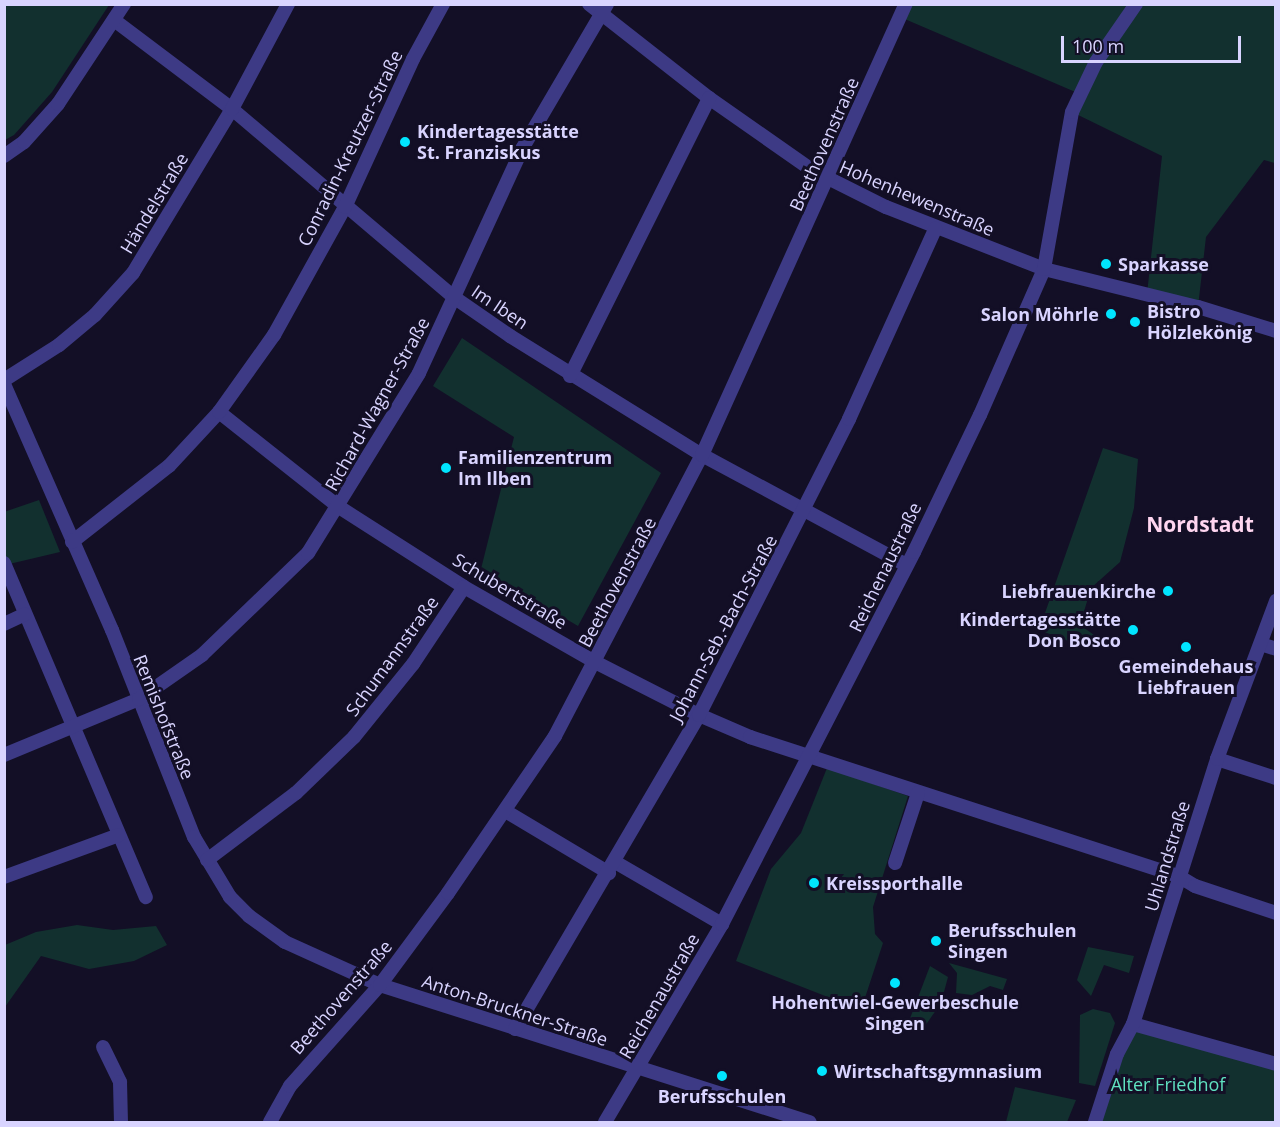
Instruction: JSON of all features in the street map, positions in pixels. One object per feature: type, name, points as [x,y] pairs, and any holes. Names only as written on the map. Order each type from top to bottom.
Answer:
[{"type":"street","points":[[4,156],[24,142],[58,104],[124,4]]},
{"type":"street","name":"Händelstraße","points":[[4,382],[59,345],[116,294],[232,109],[288,4]]},
{"type":"street","name":"Conradin-Kreutzer-Straße","points":[[72,542],[169,466],[219,412],[274,335],[345,207],[413,59],[442,4]]},
{"type":"street","name":"Hohenhewenstraße","points":[[589,4],[604,9],[709,98],[829,180],[935,229],[1044,269],[1191,305],[1275,331]]},
{"type":"street","name":"Beethovenstraße","points":[[270,1122],[290,1086],[380,985],[507,812],[555,736],[702,455],[829,180],[906,4]]},
{"type":"street","name":"Reichenaustraße","points":[[605,1122],[722,924],[906,565],[1004,363],[1044,269],[1072,112],[1096,62],[1136,4]]},
{"type":"street","name":"Richard-Wagner-Straße","points":[[4,755],[139,699],[202,655],[260,602],[308,553],[339,507],[419,373],[522,149],[604,9]]},
{"type":"street","name":"Im Iben","points":[[114,20],[232,109],[455,298],[570,376],[702,455],[906,565]]},
{"type":"street","points":[[570,376],[709,98]]},
{"type":"street","name":"Johann-Seb.-Bach-Straße","points":[[515,1029],[612,868],[699,715],[804,512],[935,229]]},
{"type":"street","name":"Remishofstraße","points":[[4,382],[139,699],[161,762],[207,860],[230,897],[267,930],[334,967],[380,985]]},
{"type":"street","name":"Schubertstraße","points":[[219,412],[339,507],[464,586],[595,662],[699,715],[809,757],[1180,877],[1195,886],[1275,913]]},
{"type":"street","points":[[4,563],[71,726],[146,897]]},
{"type":"street","name":"Schumannstraße","points":[[207,860],[296,793],[354,737],[413,664],[464,586]]},
{"type":"street","name":"Uhlandstraße","points":[[1095,1122],[1117,1054],[1133,1024],[1217,759],[1275,601]]},
{"type":"street","points":[[4,624],[25,614]]},
{"type":"street","points":[[1261,644],[1275,649]]},
{"type":"street","points":[[1217,759],[1275,778]]},
{"type":"street","points":[[895,863],[918,793]]},
{"type":"street","points":[[507,812],[722,924]]},
{"type":"street","points":[[4,877],[119,835]]},
{"type":"street","name":"Anton-Bruckner-Straße","points":[[380,985],[637,1069],[810,1122]]},
{"type":"street","points":[[1133,1024],[1275,1064]]},
{"type":"street","points":[[103,1047],[120,1082],[121,1122]]},
{"type":"green space","points":[[5,4],[109,5],[52,92],[14,135],[5,140]]},
{"type":"green space","points":[[906,4],[1275,5],[1275,163],[1264,160],[1206,237],[1198,307],[1147,294],[1162,156],[1072,112],[1080,94],[900,17]]},
{"type":"green space","points":[[462,338],[661,473],[578,626],[481,569],[514,437],[433,386]]},
{"type":"green space","points":[[1103,448],[1138,459],[1134,508],[1120,562],[1091,588],[1080,625],[1097,637],[1087,648],[1039,630]]},
{"type":"green space","points":[[39,500],[60,552],[5,565],[4,512]]},
{"type":"green space","points":[[827,768],[908,796],[873,907],[875,934],[883,943],[861,1010],[736,961],[771,869],[801,833]]},
{"type":"green space","points":[[77,925],[113,930],[156,926],[167,945],[134,961],[89,969],[41,956],[5,1007],[5,945],[36,932]]},
{"type":"green space","points":[[1088,947],[1134,956],[1129,973],[1104,965],[1091,996],[1077,980]]},
{"type":"green space","points":[[949,963],[1007,979],[1003,990],[990,986],[972,995],[956,993],[957,973]]},
{"type":"green space","points":[[930,966],[948,977],[941,1003],[925,1026],[909,1021]]},
{"type":"green space","points":[[1093,1009],[1110,1013],[1115,1023],[1095,1086],[1079,1083],[1080,1015]]},
{"type":"green space","name":"Alter Friedhof","points":[[1133,1024],[1275,1064],[1275,1122],[1097,1122]]},
{"type":"green space","points":[[1015,1087],[1076,1100],[1067,1122],[1006,1122]]},
{"type":"place","name":"Kindertagesstätte St. Franziskus","points":[[405,142]]},
{"type":"place","name":"Sparkasse","points":[[1106,264]]},
{"type":"place","name":"Salon Möhrle","points":[[1111,314]]},
{"type":"place","name":"Bistro Hölzlekönig","points":[[1135,322]]},
{"type":"place","name":"Familienzentrum Im Ilben","points":[[446,468]]},
{"type":"place","name":"Liebfrauenkirche","points":[[1168,591]]},
{"type":"place","name":"Kindertagesstätte Don Bosco","points":[[1133,630]]},
{"type":"place","name":"Gemeindehaus Liebfrauen","points":[[1186,647]]},
{"type":"place","name":"Kreissporthalle","points":[[814,883]]},
{"type":"place","name":"Berufsschulen Singen","points":[[936,941]]},
{"type":"place","name":"Hohentwiel-Gewerbeschule Singen","points":[[895,983]]},
{"type":"place","name":"Wirtschaftsgymnasium","points":[[822,1071]]},
{"type":"place","name":"Berufsschulen","points":[[722,1076]]},
{"type":"district","name":"Nordstadt","points":[[1200,524]]}]
